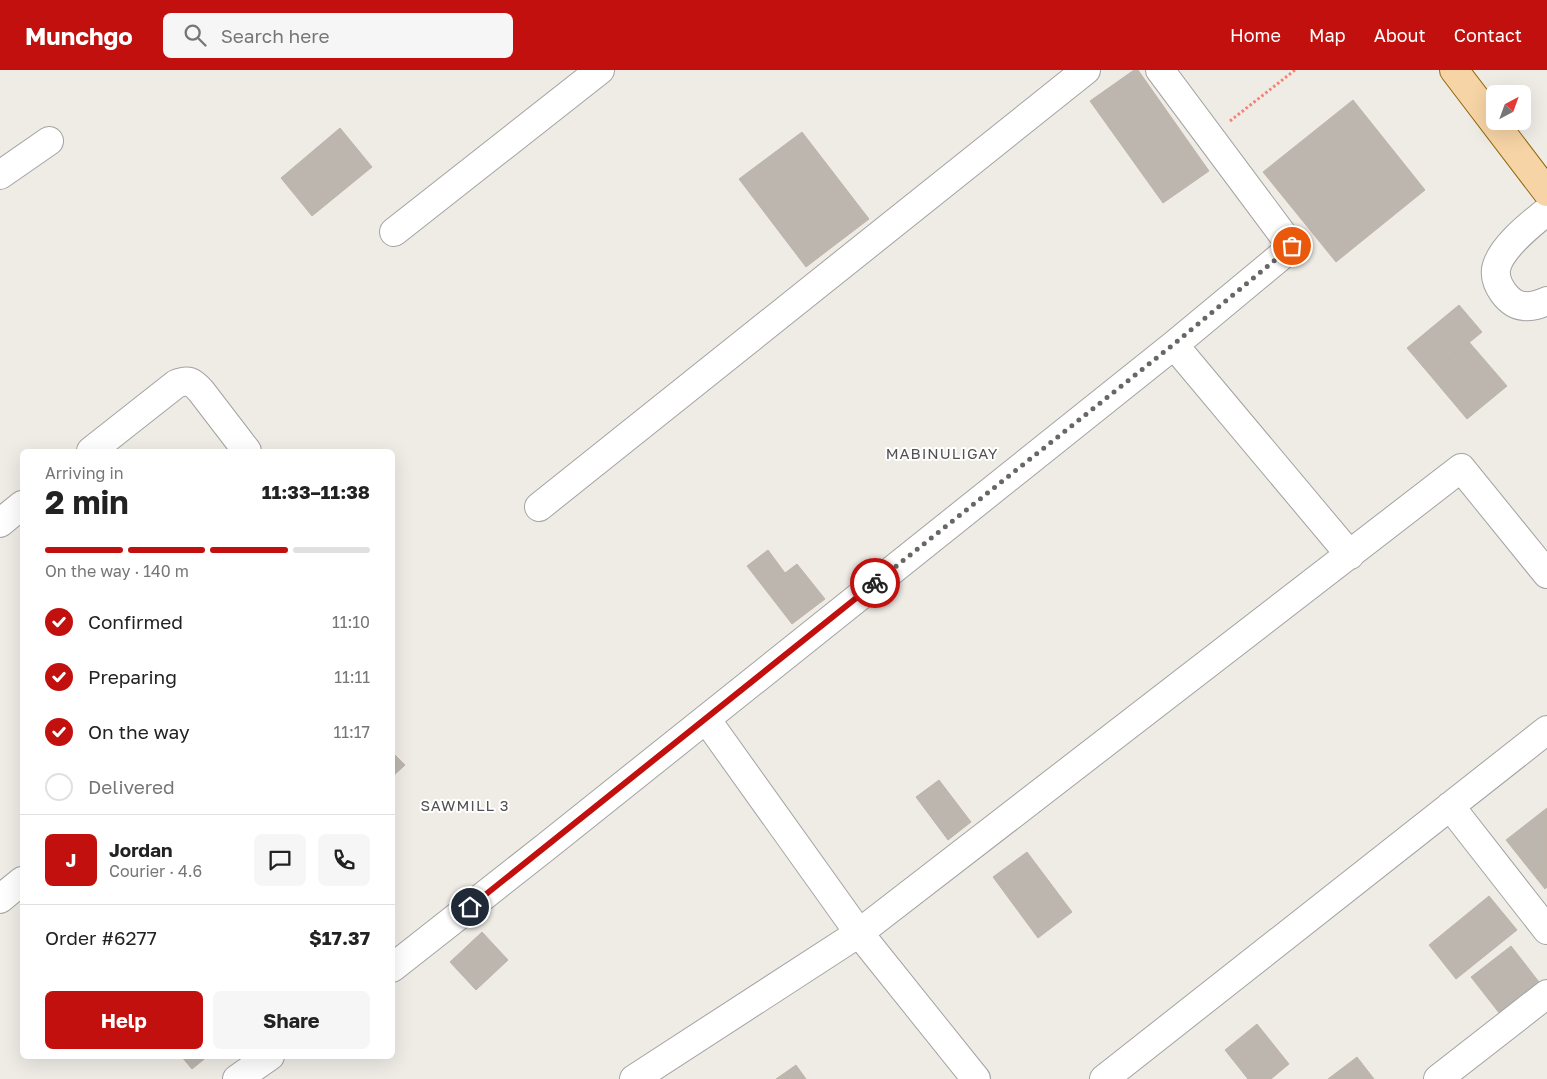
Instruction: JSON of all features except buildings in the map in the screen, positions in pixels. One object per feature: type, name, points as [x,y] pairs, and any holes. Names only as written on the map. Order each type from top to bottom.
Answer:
[{"type":"main road","points":[[1454,70],[1547,192]]},
{"type":"street","points":[[394,232],[600,70]]},
{"type":"street","points":[[538,507],[1086,70]]},
{"type":"street","points":[[395,966],[1174,344],[1292,246],[1160,70]]},
{"type":"street","points":[[0,175],[49,141]]},
{"type":"street","points":[[1547,211],[1512,242],[1496,269],[1497,282],[1504,294],[1514,303],[1524,306],[1537,306],[1547,301]]},
{"type":"street","points":[[1174,344],[1350,555]]},
{"type":"street","points":[[93,449],[176,384],[185,380],[193,382],[244,449]]},
{"type":"street","points":[[634,1079],[859,934],[1461,468],[1547,574]]},
{"type":"street","points":[[0,523],[20,507]]},
{"type":"street","points":[[706,719],[859,934],[976,1079]]},
{"type":"street","points":[[1104,1079],[1547,730]]},
{"type":"street","points":[[1450,806],[1547,930]]},
{"type":"street","points":[[0,899],[20,883]]},
{"type":"street","points":[[1438,1079],[1547,994]]},
{"type":"street","points":[[238,1079],[266,1059]]},
{"type":"path","points":[[1210,136],[1295,70]]},
{"type":"way so far","points":[[875,583],[1174,344],[1292,246]]},
{"type":"district","name":"MABINULIGAY","points":[[942,454]]},
{"type":"district","name":"SAWMILL 3","points":[[465,806]]},
{"type":"route","points":[[470,907],[875,583]]}]
